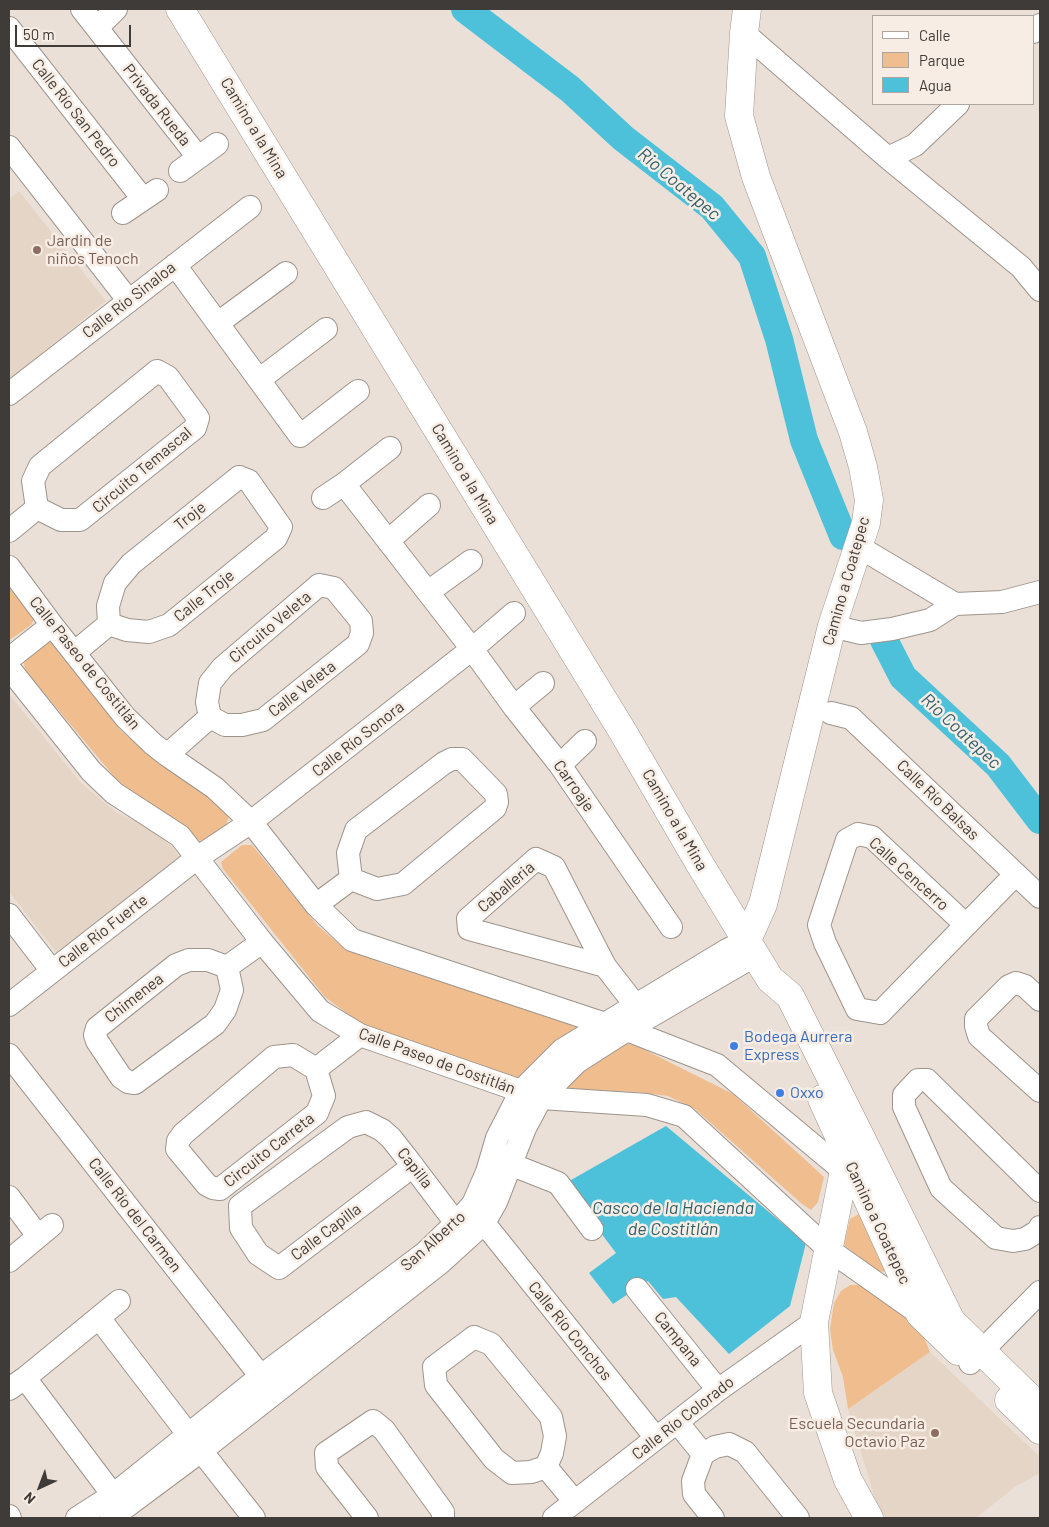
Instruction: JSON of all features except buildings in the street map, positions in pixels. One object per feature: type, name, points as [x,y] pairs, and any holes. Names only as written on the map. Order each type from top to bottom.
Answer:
[{"type":"main road","name":"Camino a la Mina","points":[[180,9],[618,723],[701,866],[752,947]]},
{"type":"main road","name":"Camino a Coatepec","points":[[746,21],[739,116],[756,177],[853,432],[868,500],[866,523],[832,626],[752,947],[770,979],[775,1000],[854,1163],[920,1314],[1040,1408]]},
{"type":"main road","name":"Camino a Coatepec","points":[[854,1163],[891,1199],[951,1321],[976,1357],[1040,1430]]},
{"type":"main road","points":[[854,1163],[828,1249],[814,1322],[818,1393],[848,1480],[869,1518]]},
{"type":"street","name":"Privada Rueda","points":[[82,9],[198,157]]},
{"type":"street","points":[[97,28],[116,9]]},
{"type":"street","points":[[746,21],[888,158],[1021,267],[1040,290]]},
{"type":"street","name":"Calle Río San Pedro","points":[[9,28],[150,194],[123,213]]},
{"type":"street","points":[[888,158],[915,145],[957,105]]},
{"type":"street","points":[[180,171],[217,144]]},
{"type":"street","points":[[9,147],[129,301]]},
{"type":"street","name":"Calle Río Sinaloa","points":[[9,394],[250,207]]},
{"type":"street","points":[[175,265],[300,436],[358,391]]},
{"type":"street","points":[[218,323],[286,273]]},
{"type":"street","points":[[260,379],[326,329]]},
{"type":"street","name":"Circuito Temascal","points":[[157,372],[168,376],[198,418],[195,428],[80,520],[60,520],[37,508],[33,481],[40,466],[157,372]]},
{"type":"street","points":[[323,498],[390,448]]},
{"type":"street","name":"Troje","points":[[109,624],[108,606],[115,583],[131,564],[239,477],[249,481],[281,527],[276,538]]},
{"type":"street","name":"Carroaje","points":[[344,484],[560,765],[671,927]]},
{"type":"street","points":[[388,541],[428,505]]},
{"type":"street","points":[[9,531],[37,508]]},
{"type":"street","name":"Calle Troje","points":[[109,624],[127,630],[149,632],[169,625],[276,538]]},
{"type":"street","points":[[859,547],[954,604]]},
{"type":"street","points":[[428,592],[471,561]]},
{"type":"street","name":"Calle Paseo de Costitlán","points":[[9,567],[125,717],[153,744],[215,788],[252,822],[316,905],[352,940],[627,1030],[718,1065],[854,1163],[891,1199]]},
{"type":"street","name":"Circuito Veleta","points":[[210,717],[208,702],[210,683],[223,667],[319,585],[334,588],[362,621],[362,633],[358,644]]},
{"type":"street","points":[[832,626],[861,633],[892,629],[930,620],[954,604],[1002,602],[1040,592]]},
{"type":"street","name":"Calle Río Sonora","points":[[198,858],[252,822],[472,649],[514,613]]},
{"type":"street","points":[[74,653],[109,624]]},
{"type":"street","points":[[9,658],[52,625]]},
{"type":"street","name":"Calle Veleta","points":[[210,717],[225,725],[242,725],[263,720],[358,644]]},
{"type":"street","name":"Calle Paseo de Costitlán","points":[[9,668],[91,771],[114,793],[180,836],[262,942],[320,1011],[360,1035],[531,1095],[646,1105],[684,1116],[828,1249],[920,1314],[951,1321]]},
{"type":"street","points":[[514,707],[543,684]]},
{"type":"street","name":"Calle Río Balsas","points":[[831,713],[851,718],[1040,898]]},
{"type":"street","points":[[167,755],[210,717]]},
{"type":"street","points":[[560,765],[585,741]]},
{"type":"street","points":[[452,759],[462,759],[496,794],[497,802],[495,808],[403,884],[377,889],[351,879],[348,853],[356,830],[444,763],[452,759]]},
{"type":"street","name":"Calle Cencerro","points":[[966,926],[872,837],[858,834],[847,840],[819,925],[825,943],[857,1009],[880,1013],[966,926],[1016,874]]},
{"type":"street","name":"Calle Río Fuerte","points":[[9,1004],[198,858]]},
{"type":"street","name":"Caballeria","points":[[605,966],[469,929],[468,919],[536,860],[554,867],[605,966],[636,1006]]},
{"type":"street","points":[[316,905],[351,879]]},
{"type":"street","points":[[9,915],[52,971]]},
{"type":"street","points":[[227,967],[262,942]]},
{"type":"street","name":"San Alberto","points":[[111,1518],[194,1442],[267,1385],[426,1252],[456,1223],[473,1204],[487,1172],[497,1138],[531,1095],[562,1050],[727,950],[752,947]]},
{"type":"street","name":"San Alberto","points":[[267,1385],[440,1263],[484,1223],[496,1202],[524,1128],[531,1095],[577,1062],[752,947]]},
{"type":"street","name":"Chimenea","points":[[189,960],[208,960],[227,967],[232,990],[225,1010],[215,1024],[135,1083],[128,1082],[121,1076],[96,1041],[97,1028],[176,965],[189,960]]},
{"type":"street","points":[[1040,1000],[1025,986],[1016,983],[1009,986],[976,1019],[979,1036],[1040,1092]]},
{"type":"street","points":[[316,1069],[360,1035]]},
{"type":"street","name":"Calle Río del Carmen","points":[[9,1055],[267,1385]]},
{"type":"street","name":"Circuito Carreta","points":[[294,1055],[316,1069],[324,1096],[317,1114],[220,1189],[207,1185],[177,1149],[178,1141],[183,1134],[274,1057],[294,1055]]},
{"type":"street","points":[[1039,1231],[1024,1239],[1013,1241],[996,1238],[941,1188],[904,1106],[904,1095],[918,1080],[926,1080],[1040,1191]]},
{"type":"street","name":"Capilla","points":[[366,1122],[382,1130],[391,1138],[456,1223]]},
{"type":"street","name":"Calle Capilla","points":[[366,1122],[348,1127],[240,1206],[241,1228],[258,1254],[279,1268],[413,1166]]},
{"type":"street","points":[[510,1164],[558,1183],[592,1229]]},
{"type":"street","points":[[9,1198],[45,1230],[9,1261]]},
{"type":"street","name":"Calle Río Conchos","points":[[484,1223],[656,1438]]},
{"type":"street","name":"Campana","points":[[637,1289],[718,1390]]},
{"type":"street","points":[[976,1357],[1040,1292]]},
{"type":"street","points":[[113,1495],[17,1384],[119,1301]]},
{"type":"street","points":[[100,1318],[254,1518]]},
{"type":"street","name":"Calle Río Colorado","points":[[571,1511],[656,1438],[718,1390],[814,1322]]},
{"type":"street","points":[[474,1337],[491,1344],[551,1417],[555,1436],[552,1453],[546,1467],[530,1472],[512,1473],[494,1459],[436,1385],[434,1367],[474,1337]]},
{"type":"street","points":[[367,1518],[327,1467],[326,1453],[373,1421],[384,1430],[443,1512],[443,1518]]},
{"type":"street","points":[[677,1422],[702,1454]]},
{"type":"street","name":"San Alberto","points":[[77,1518],[194,1442]]},
{"type":"street","points":[[713,1518],[694,1494],[693,1481],[702,1454],[714,1447],[729,1444],[745,1452],[798,1518]]},
{"type":"street","points":[[546,1467],[571,1511]]},
{"type":"shaded area","name":"Jardin de niños Tenoch","points":[[19,191],[106,301],[9,380],[9,199]]},
{"type":"shaded area","points":[[9,694],[81,783],[117,813],[148,826],[172,847],[181,859],[57,953],[9,892]]},
{"type":"shaded area","name":"Escuela Secundaria Octavio Paz","points":[[930,1352],[1040,1457],[1040,1473],[1016,1486],[976,1518],[885,1518],[877,1505],[848,1409]]},
{"type":"green space","points":[[9,581],[34,619],[31,625],[11,639],[9,639]]},
{"type":"green space","points":[[49,640],[121,731],[152,757],[198,787],[230,814],[226,825],[212,839],[198,841],[179,823],[117,780],[25,670],[24,663],[35,649]]},
{"type":"green space","points":[[242,845],[252,845],[318,926],[338,943],[381,963],[578,1026],[546,1050],[519,1080],[361,1024],[325,997],[223,869],[221,862]]},
{"type":"green space","points":[[626,1043],[637,1046],[733,1094],[824,1177],[818,1202],[811,1210],[802,1204],[695,1109],[668,1096],[561,1087]]},
{"type":"green space","points":[[859,1214],[888,1272],[877,1271],[844,1245],[850,1219]]},
{"type":"green space","points":[[850,1285],[860,1285],[902,1313],[921,1330],[930,1352],[848,1409],[843,1377],[833,1350],[830,1329],[834,1303],[841,1291]]},
{"type":"water","name":"Casco de la Hacienda de Costitlán","points":[[666,1126],[806,1243],[790,1306],[729,1354],[676,1297],[663,1299],[648,1281],[613,1304],[589,1273],[616,1253],[564,1184]]},
{"type":"waterway","name":"Rio Coatepec","points":[[465,9],[570,89],[623,138],[712,207],[752,256],[779,339],[804,440],[843,536]]},
{"type":"waterway","name":"Rio Coatepec","points":[[884,640],[903,677],[998,765],[1040,820]]},
{"type":"place","name":"Jardin de niños Tenoch","points":[[37,250]]},
{"type":"place","name":"Bodega Aurrera Express","points":[[734,1046]]},
{"type":"place","name":"Oxxo","points":[[780,1093]]},
{"type":"place","name":"Escuela Secundaria Octavio Paz","points":[[935,1433]]}]
